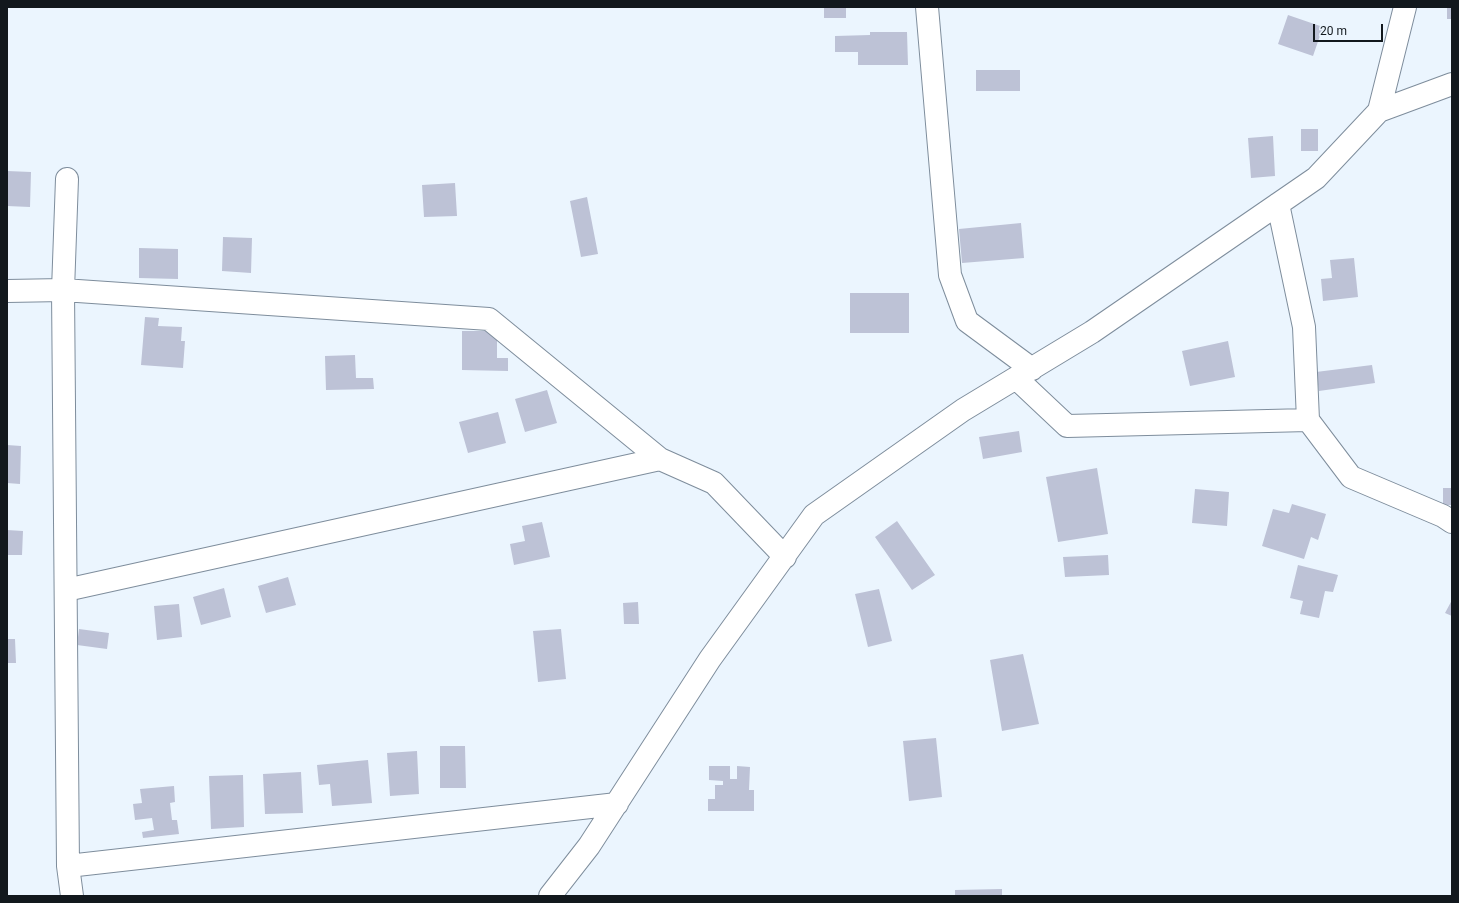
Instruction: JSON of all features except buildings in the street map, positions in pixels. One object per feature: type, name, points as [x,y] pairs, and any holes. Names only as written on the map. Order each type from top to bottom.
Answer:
[{"type":"street","points":[[927,7],[950,275],[967,321],[1024,373],[1067,426],[1308,420]]},
{"type":"street","points":[[1379,111],[1405,7]]},
{"type":"street","points":[[550,896],[589,846],[710,659],[814,515],[963,410],[1092,332],[1316,178],[1379,111],[1452,84]]},
{"type":"street","points":[[67,179],[63,290],[68,866],[72,896]]},
{"type":"street","points":[[1278,204],[1304,327],[1308,420],[1351,477],[1443,516],[1452,522]]},
{"type":"street","points":[[7,291],[63,290],[489,319],[660,459],[714,483],[785,557]]},
{"type":"street","points":[[66,590],[660,459]]},
{"type":"street","points":[[68,866],[617,804]]}]
